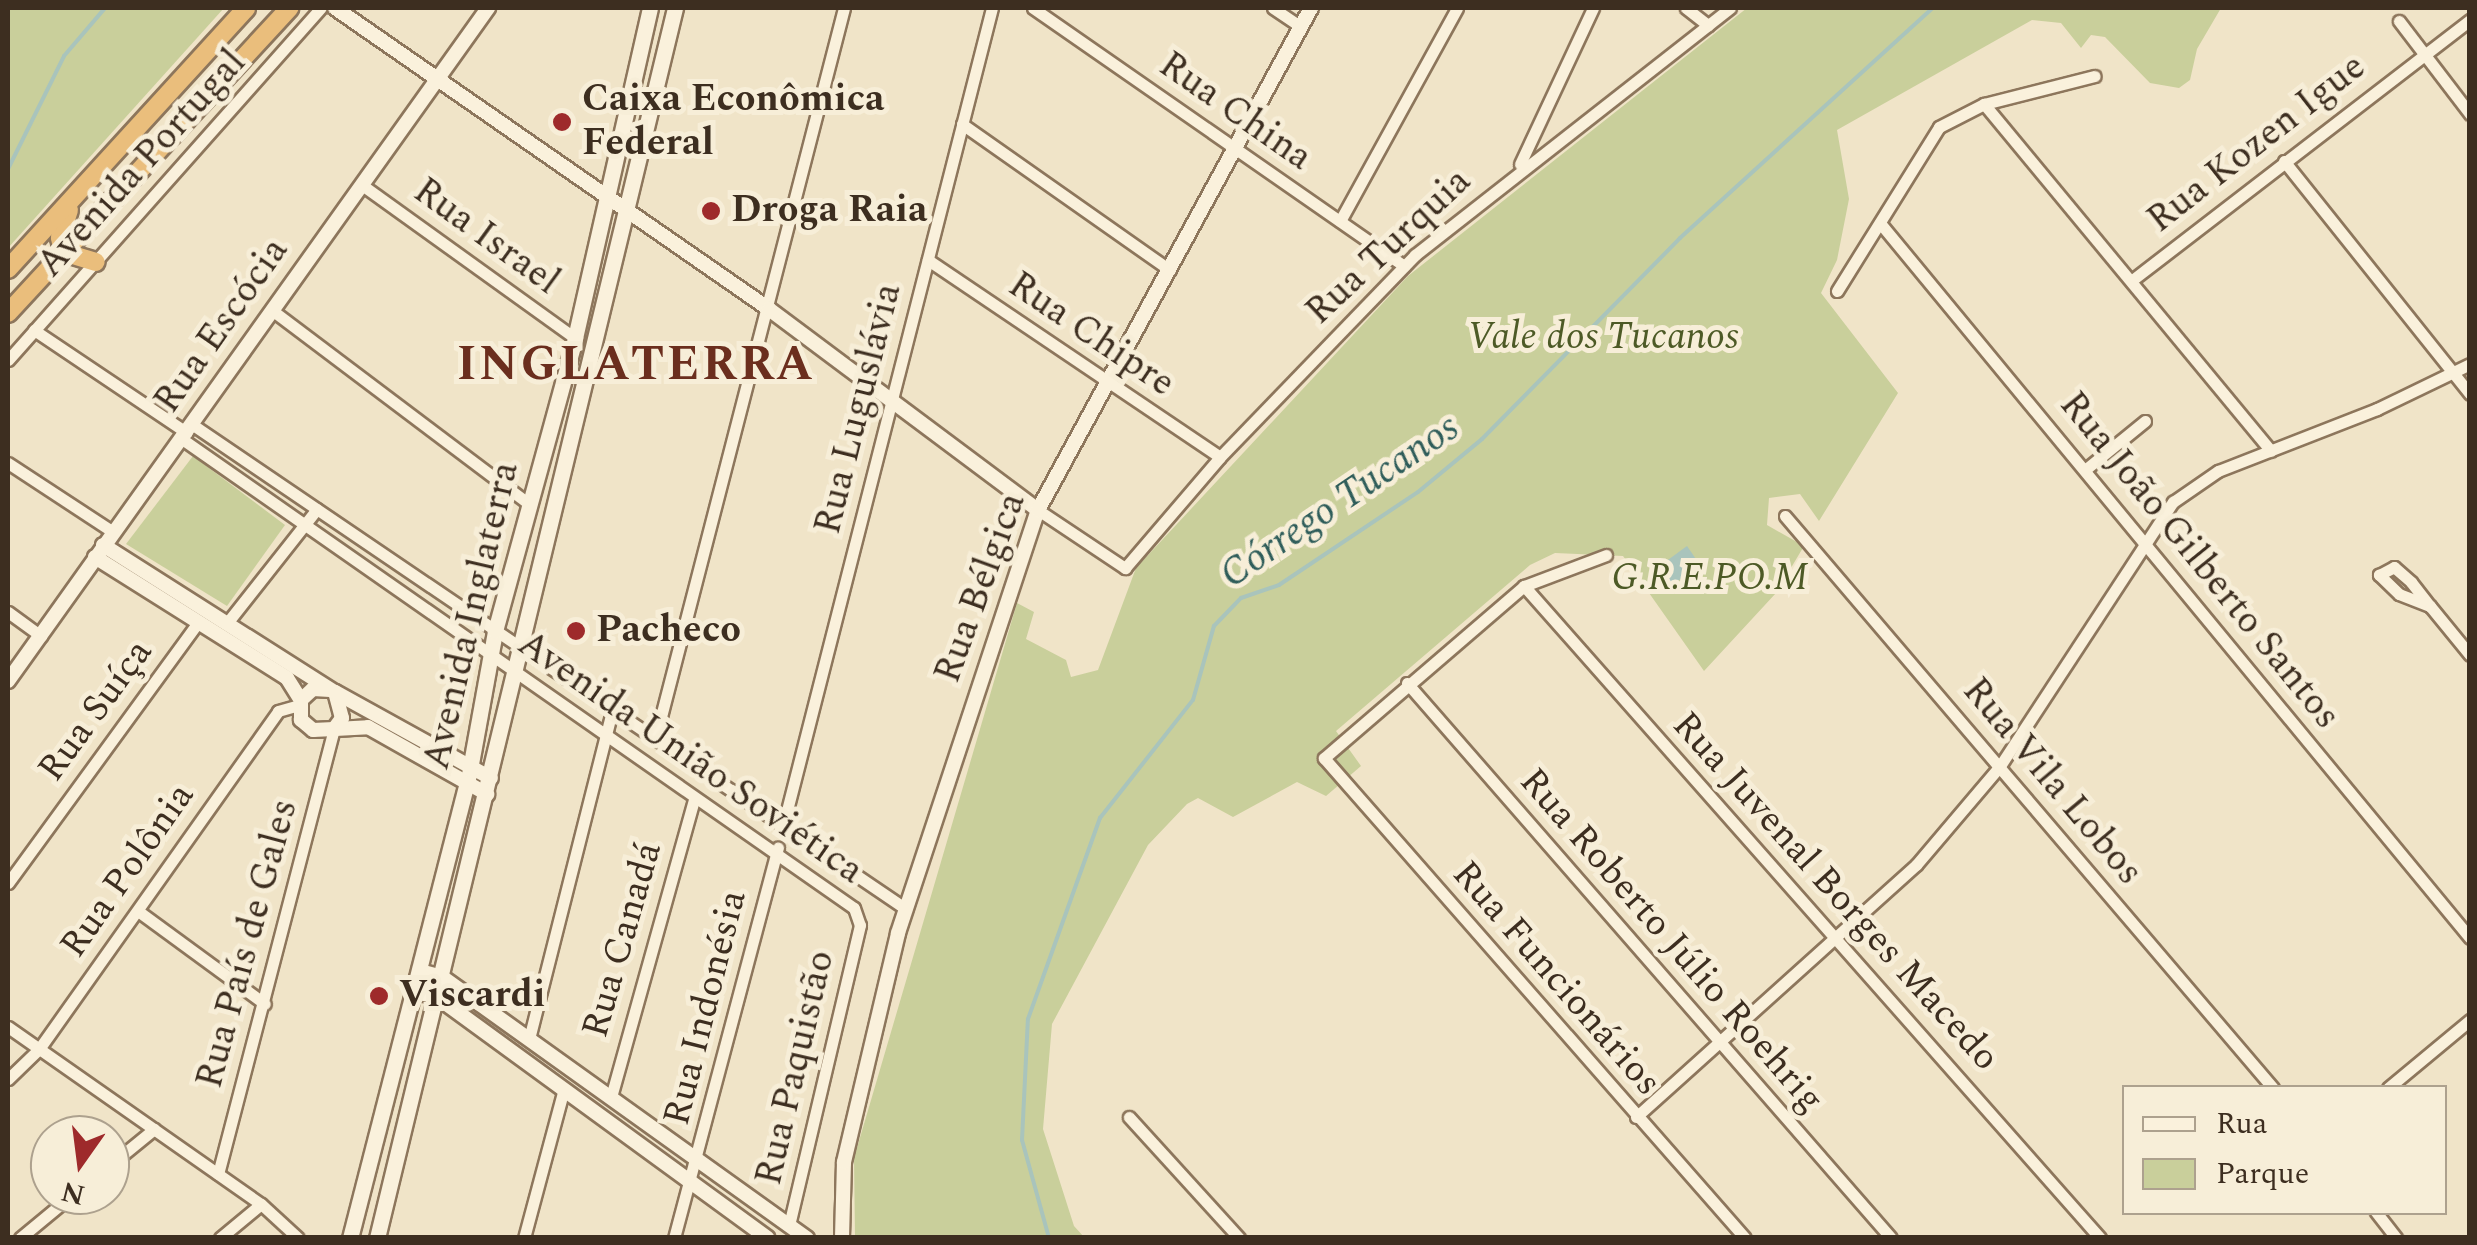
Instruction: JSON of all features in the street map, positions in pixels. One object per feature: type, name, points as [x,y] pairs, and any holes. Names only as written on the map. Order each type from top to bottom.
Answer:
[{"type":"highway","points":[[8,269],[71,205],[245,8]]},
{"type":"highway","points":[[8,313],[289,8]]},
{"type":"highway","points":[[63,252],[60,238],[71,205]]},
{"type":"highway","points":[[63,252],[94,262]]},
{"type":"main road","name":"Avenida Inglaterra","points":[[350,1238],[468,777],[494,631],[559,402],[604,192],[650,8]]},
{"type":"main road","name":"Avenida Inglaterra","points":[[377,1238],[674,8]]},
{"type":"main road","points":[[559,402],[578,406]]},
{"type":"main road","points":[[553,424],[573,429]]},
{"type":"street","name":"Avenida Portugal","points":[[8,360],[321,8]]},
{"type":"street","points":[[335,8],[769,309],[1038,510]]},
{"type":"street","name":"Rua Escócia","points":[[8,681],[488,8]]},
{"type":"street","points":[[656,736],[844,8]]},
{"type":"street","name":"Rua Luguslávia","points":[[783,826],[992,8]]},
{"type":"street","name":"Rua China","points":[[1033,8],[1404,266]]},
{"type":"street","points":[[1274,8],[1300,27]]},
{"type":"street","name":"Rua Bélgica","points":[[842,1238],[844,1162],[906,909],[1038,510],[1311,8]]},
{"type":"street","points":[[1340,221],[1457,8]]},
{"type":"street","points":[[1519,168],[1593,8]]},
{"type":"street","points":[[1686,8],[1708,25]]},
{"type":"street","name":"Rua Turquia","points":[[1038,510],[1125,568],[1220,457],[1404,266],[1519,168],[1730,8]]},
{"type":"street","name":"Rua Kozen Igue","points":[[2131,281],[2470,20]]},
{"type":"street","points":[[2399,21],[2470,114]]},
{"type":"street","points":[[1836,292],[1939,126],[1984,104],[2096,76]]},
{"type":"street","points":[[1984,104],[2271,451]]},
{"type":"street","points":[[962,124],[1170,270]]},
{"type":"street","points":[[2284,161],[2470,394]]},
{"type":"street","name":"Rua Israel","points":[[362,185],[575,338]]},
{"type":"street","name":"Rua João Gilberto Santos","points":[[1880,223],[2470,938]]},
{"type":"street","name":"Rua Chipre","points":[[928,260],[1220,457]]},
{"type":"street","points":[[273,311],[530,505]]},
{"type":"street","points":[[34,330],[187,432]]},
{"type":"street","points":[[1636,1117],[1838,940],[1916,865],[2000,766],[2144,539],[2173,502],[2218,471],[2470,364]]},
{"type":"street","points":[[2086,469],[2145,422]]},
{"type":"street","name":"Avenida União Soviética","points":[[187,432],[317,509],[494,631],[613,706],[906,909]]},
{"type":"street","name":"Avenida União Soviética","points":[[187,432],[305,526],[514,669],[694,800],[778,848],[854,908],[860,925]]},
{"type":"street","points":[[8,463],[113,532]]},
{"type":"street","points":[[227,624],[317,509]]},
{"type":"street","name":"Rua Vila Lobos","points":[[1784,516],[2270,1085]]},
{"type":"street","points":[[99,551],[227,624],[468,777]]},
{"type":"street","points":[[99,551],[198,622],[287,678],[306,726],[368,727],[489,786]]},
{"type":"street","points":[[1407,683],[1524,586],[1606,554]]},
{"type":"street","points":[[2430,606],[2382,584],[2385,567],[2411,582],[2470,655]]},
{"type":"street","points":[[2398,594],[2411,582]]},
{"type":"street","name":"Rua Juvenal Borges Macedo","points":[[1524,586],[2100,1238]]},
{"type":"street","points":[[8,612],[41,636]]},
{"type":"street","name":"Rua Suíça","points":[[8,883],[198,622]]},
{"type":"street","name":"Rua Funcionários","points":[[1407,683],[1324,758],[1744,1238]]},
{"type":"street","name":"Rua Roberto Júlio Roehrig","points":[[1407,683],[1891,1238]]},
{"type":"street","points":[[300,703],[313,689],[333,691]]},
{"type":"street","points":[[333,691],[343,713],[334,729]]},
{"type":"street","name":"Rua Polônia","points":[[8,1079],[39,1049],[278,711],[300,703]]},
{"type":"street","points":[[529,1039],[613,706]]},
{"type":"street","name":"Rua País de Gales","points":[[218,1174],[266,1004],[334,729]]},
{"type":"street","name":"Rua Canadá","points":[[610,1097],[694,800]]},
{"type":"street","name":"Rua Indonésia","points":[[674,1238],[699,1160],[778,848]]},
{"type":"street","points":[[138,910],[266,1004]]},
{"type":"street","name":"Rua Paquistão","points":[[789,1224],[860,925]]},
{"type":"street","points":[[420,971],[442,977],[807,1238]]},
{"type":"street","points":[[415,992],[436,997],[768,1238]]},
{"type":"street","points":[[2392,1085],[2470,1020]]},
{"type":"street","points":[[8,1026],[261,1204],[298,1238]]},
{"type":"street","points":[[524,1238],[564,1089]]},
{"type":"street","points":[[1129,1117],[1239,1238]]},
{"type":"street","points":[[130,1148],[154,1129]]},
{"type":"street","points":[[220,1238],[261,1204]]},
{"type":"street","points":[[20,1238],[48,1215]]},
{"type":"street","points":[[2378,1215],[2396,1238]]},
{"type":"green space","points":[[8,8],[224,8],[8,248]]},
{"type":"green space","name":"Vale dos Tucanos","points":[[1747,8],[2221,8],[2197,49],[2190,80],[2179,88],[2150,83],[2105,37],[2091,35],[2081,48],[2061,23],[2032,20],[1837,130],[1849,199],[1837,260],[1821,293],[1898,393],[1819,521],[1800,494],[1769,498],[1767,525],[1804,546],[1776,593],[1704,671],[1623,556],[1555,553],[1530,565],[1336,731],[1361,766],[1326,796],[1297,782],[1233,817],[1198,798],[1187,804],[1148,845],[1052,1024],[1043,1129],[1074,1226],[1084,1237],[855,1237],[854,1158],[1017,603],[1034,612],[1026,639],[1066,660],[1071,677],[1098,670],[1136,568],[1408,276]]},
{"type":"green space","points":[[193,456],[285,525],[227,606],[126,544]]},
{"type":"water","points":[[1687,546],[1700,565],[1664,591],[1650,573]]},
{"type":"waterway","points":[[8,169],[64,56],[105,8]]},
{"type":"waterway","name":"Córrego Tucanos","points":[[1049,1238],[1022,1140],[1028,1019],[1100,818],[1193,700],[1214,626],[1241,598],[1279,585],[1418,492],[1482,439],[1680,238],[1933,8]]},
{"type":"place","name":"Caixa Econômica Federal","points":[[562,122]]},
{"type":"place","name":"Droga Raia","points":[[711,211]]},
{"type":"place","name":"Pacheco","points":[[576,631]]},
{"type":"place","name":"Viscardi","points":[[379,996]]},
{"type":"district","name":"INGLATERRA","points":[[636,365]]},
{"type":"park label","name":"G.R.E.PO.M","points":[[1710,579]]}]
